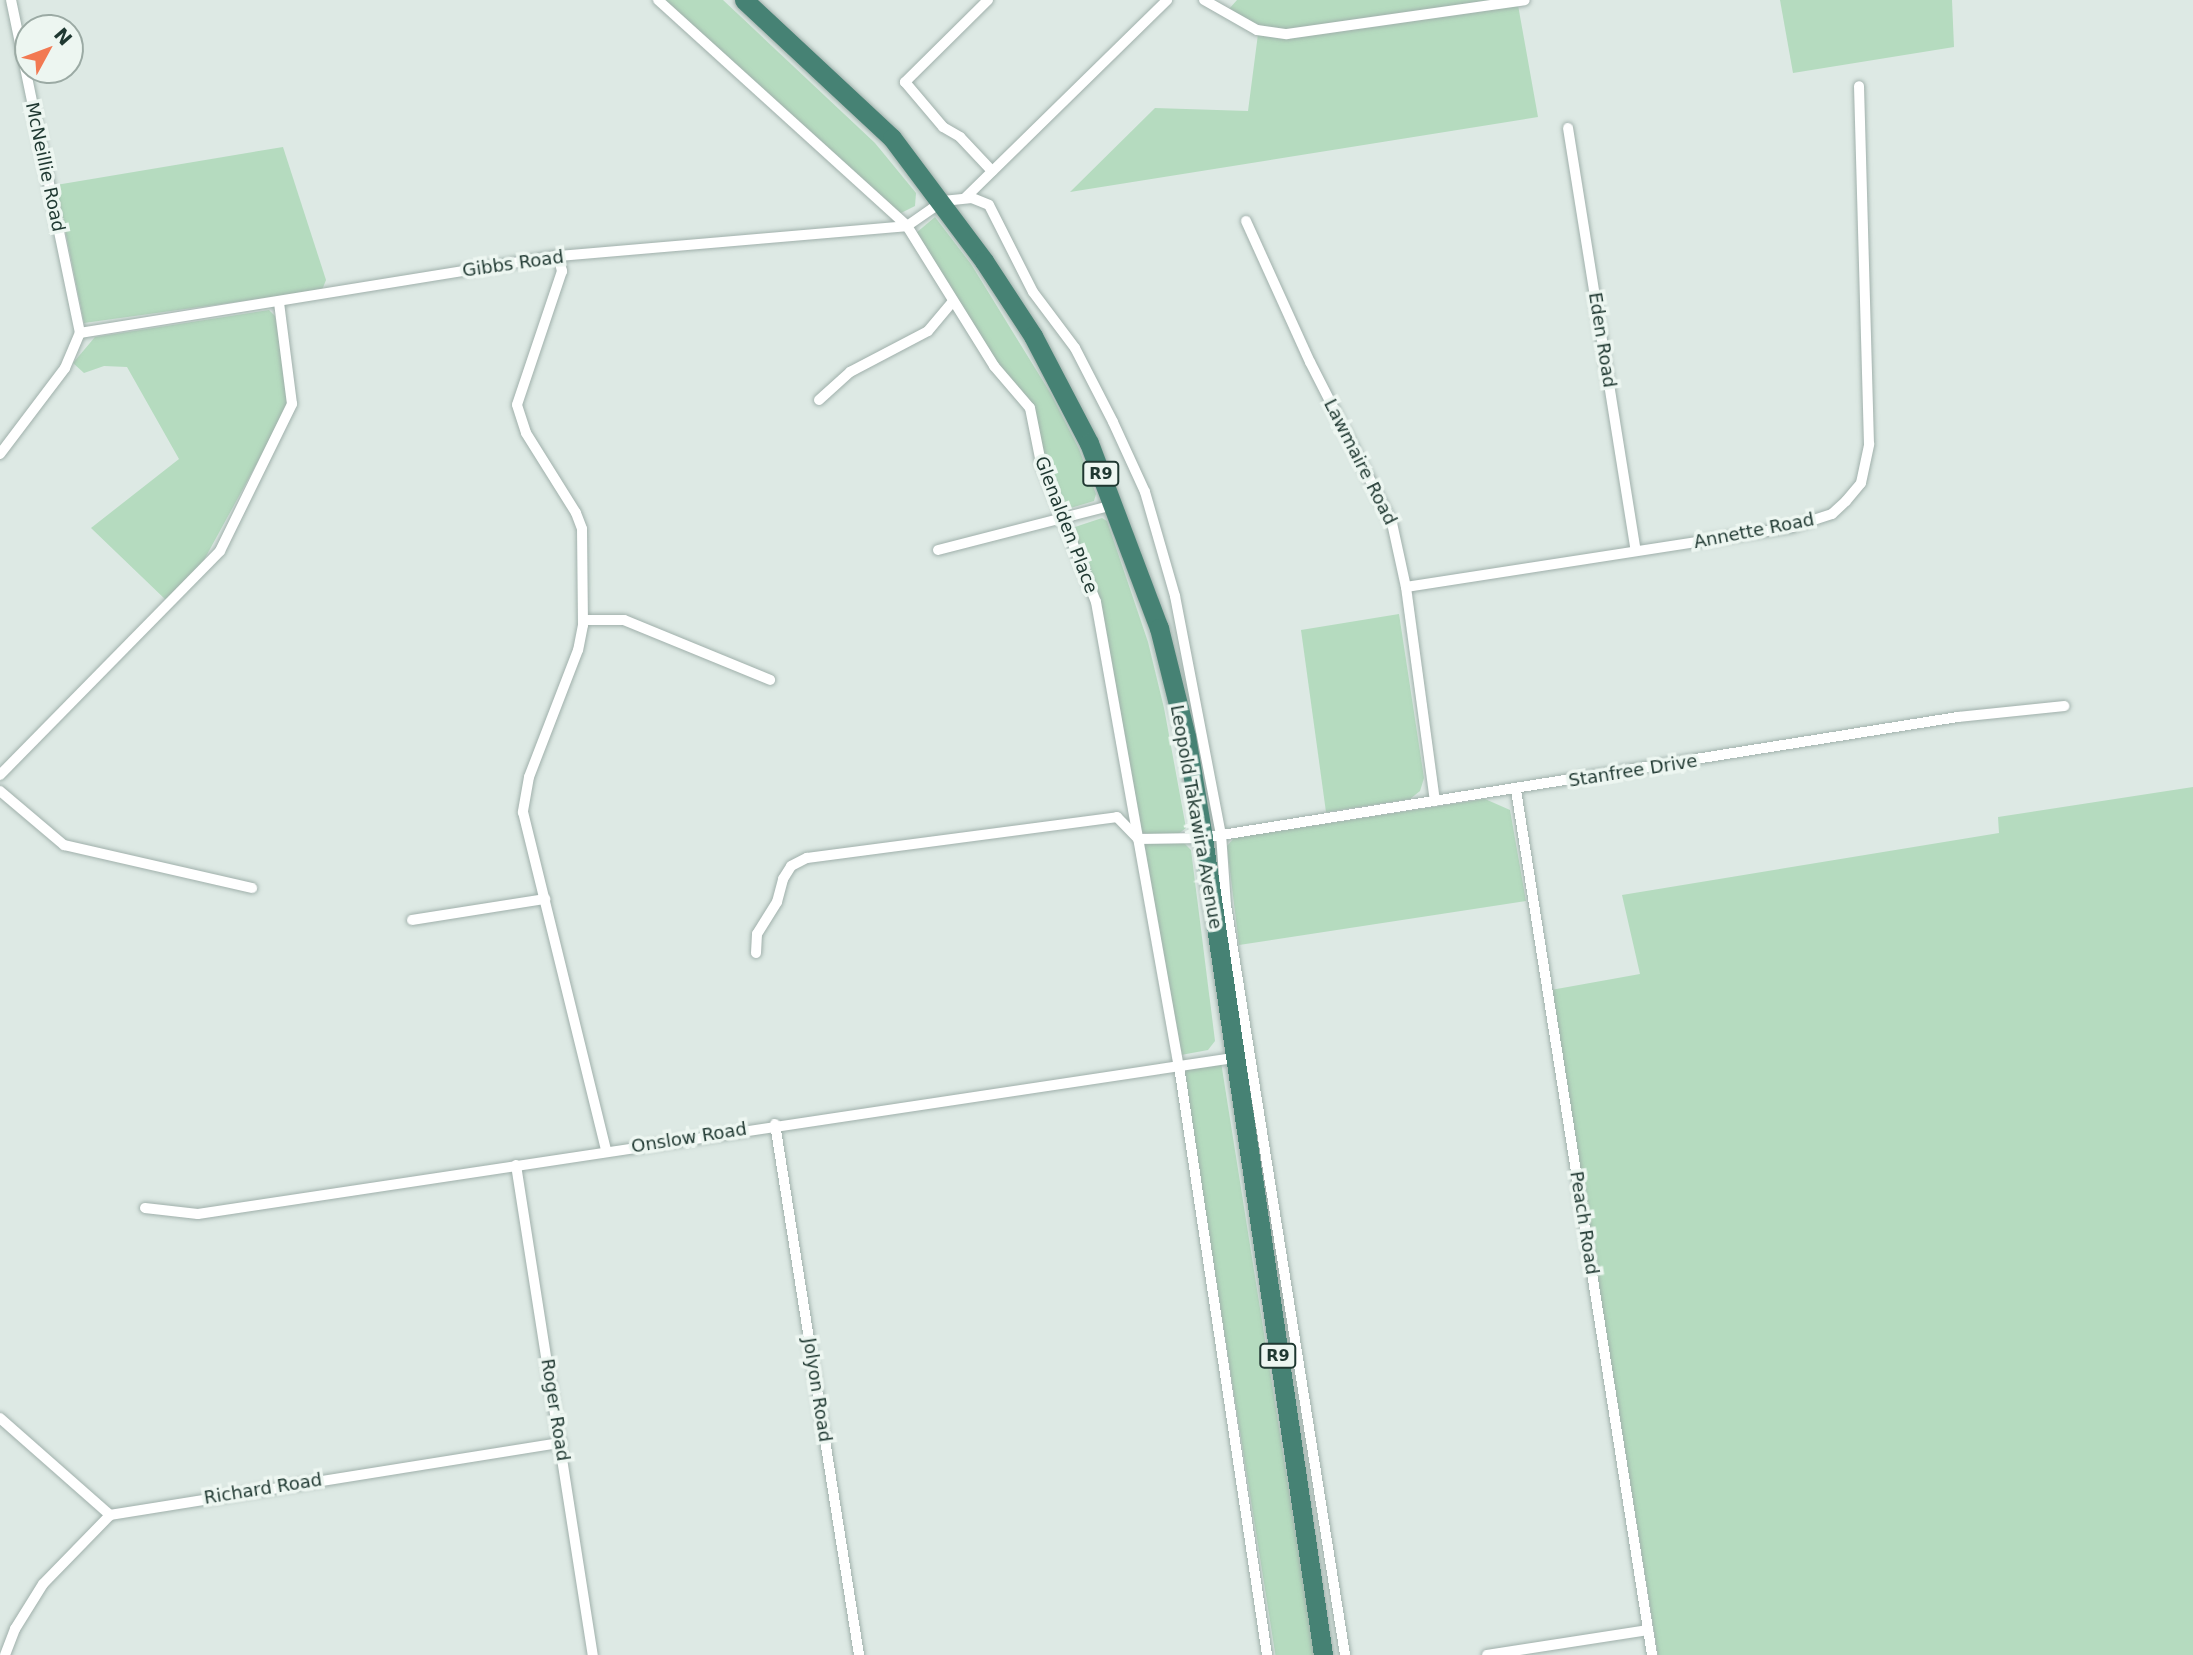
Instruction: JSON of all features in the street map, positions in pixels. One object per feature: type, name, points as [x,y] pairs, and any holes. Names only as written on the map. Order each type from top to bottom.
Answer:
[{"type":"highway","name":"Leopold Takawira Avenue","points":[[744,0],[892,138],[943,201],[1045,357],[1090,443],[1159,628],[1212,836],[1238,1024],[1233,1058]]},
{"type":"highway","name":"R9","points":[[1233,1058],[1323,1655]]},
{"type":"street","name":"Glenalden Place","points":[[658,0],[907,226],[994,366],[1030,408],[1041,463],[1096,602],[1179,1066],[1267,1655]]},
{"type":"street","points":[[988,0],[905,82],[943,127],[960,137],[992,172]]},
{"type":"street","points":[[965,198],[1167,0]]},
{"type":"street","points":[[1204,0],[1257,30],[1287,34],[1525,0]]},
{"type":"street","points":[[1222,10],[1232,0]]},
{"type":"street","name":"McNeillie Road","points":[[7,4],[80,333]]},
{"type":"street","name":"Annette Road","points":[[1406,587],[1812,523],[1832,513],[1861,483],[1869,444],[1859,86]]},
{"type":"street","name":"Eden Road","points":[[1568,128],[1636,551]]},
{"type":"street","points":[[943,201],[965,198],[984,201],[998,217],[1033,292],[1075,348],[1145,492],[1175,596],[1212,836]]},
{"type":"street","name":"Gibbs Road","points":[[80,333],[558,256],[907,226],[943,201]]},
{"type":"street","name":"Lawmaire Road","points":[[1246,221],[1339,422],[1386,508],[1406,587],[1435,801]]},
{"type":"street","points":[[558,256],[562,271],[517,405],[526,433],[576,513],[582,529],[583,620],[579,650],[524,793],[523,812],[606,1151]]},
{"type":"street","points":[[819,400],[850,372],[928,331],[953,301]]},
{"type":"street","points":[[0,775],[220,551],[293,399],[279,303]]},
{"type":"street","points":[[0,454],[65,368],[80,333]]},
{"type":"street","points":[[938,550],[1113,505]]},
{"type":"street","points":[[583,620],[624,620],[770,680]]},
{"type":"street","name":"Stanfree Drive","points":[[1138,839],[1212,836],[1516,790],[1958,717],[2064,706]]},
{"type":"street","name":"Peach Road","points":[[1516,790],[1652,1655]]},
{"type":"street","points":[[0,791],[64,845],[252,888]]},
{"type":"street","points":[[756,953],[757,934],[776,902],[783,879],[791,866],[807,858],[1117,817],[1138,839]]},
{"type":"street","points":[[412,920],[545,899]]},
{"type":"street","points":[[1238,1024],[1277,1230],[1345,1655]]},
{"type":"street","name":"Onslow Road","points":[[145,1208],[198,1214],[775,1124],[1233,1058]]},
{"type":"street","name":"Jolyon Road","points":[[775,1124],[859,1655]]},
{"type":"street","name":"Roger Road","points":[[516,1165],[593,1655]]},
{"type":"street","points":[[1257,1216],[1277,1230]]},
{"type":"street","points":[[0,1418],[110,1515],[43,1584],[15,1629],[5,1655]]},
{"type":"street","name":"Richard Road","points":[[110,1515],[561,1443]]},
{"type":"street","points":[[1487,1655],[1648,1630]]},
{"type":"green space","points":[[663,0],[723,0],[875,143],[916,193],[915,206],[899,214]]},
{"type":"green space","points":[[1237,0],[1499,0],[1287,30],[1258,26],[1229,9]]},
{"type":"green space","points":[[1780,0],[1952,0],[1954,47],[1793,73]]},
{"type":"green space","points":[[1518,5],[1538,117],[1070,192],[1155,108],[1248,111],[1258,34]]},
{"type":"green space","points":[[283,147],[326,280],[322,290],[84,323],[56,185]]},
{"type":"green space","points":[[935,217],[971,264],[1051,394],[1079,449],[1096,494],[1094,501],[1064,510],[1043,460],[1032,408],[996,363],[916,233]]},
{"type":"green space","points":[[269,310],[275,316],[289,396],[284,414],[204,560],[167,601],[91,528],[179,459],[127,367],[104,366],[84,373],[73,363],[95,337]]},
{"type":"green space","points":[[1102,518],[1107,521],[1148,642],[1164,708],[1186,828],[1177,835],[1153,837],[1139,831],[1099,603],[1072,528]]},
{"type":"green space","points":[[1399,614],[1424,778],[1420,791],[1410,799],[1326,812],[1301,630]]},
{"type":"green space","points":[[2193,787],[2193,1655],[1658,1655],[1551,990],[1640,974],[1622,895],[1999,833],[1998,817]]},
{"type":"green space","points":[[1485,799],[1510,810],[1526,901],[1239,945],[1227,846],[1234,838]]},
{"type":"green space","points":[[1184,843],[1191,850],[1215,1041],[1208,1050],[1181,1055],[1142,844]]},
{"type":"green space","points":[[1221,1062],[1315,1655],[1275,1655],[1182,1068]]}]
